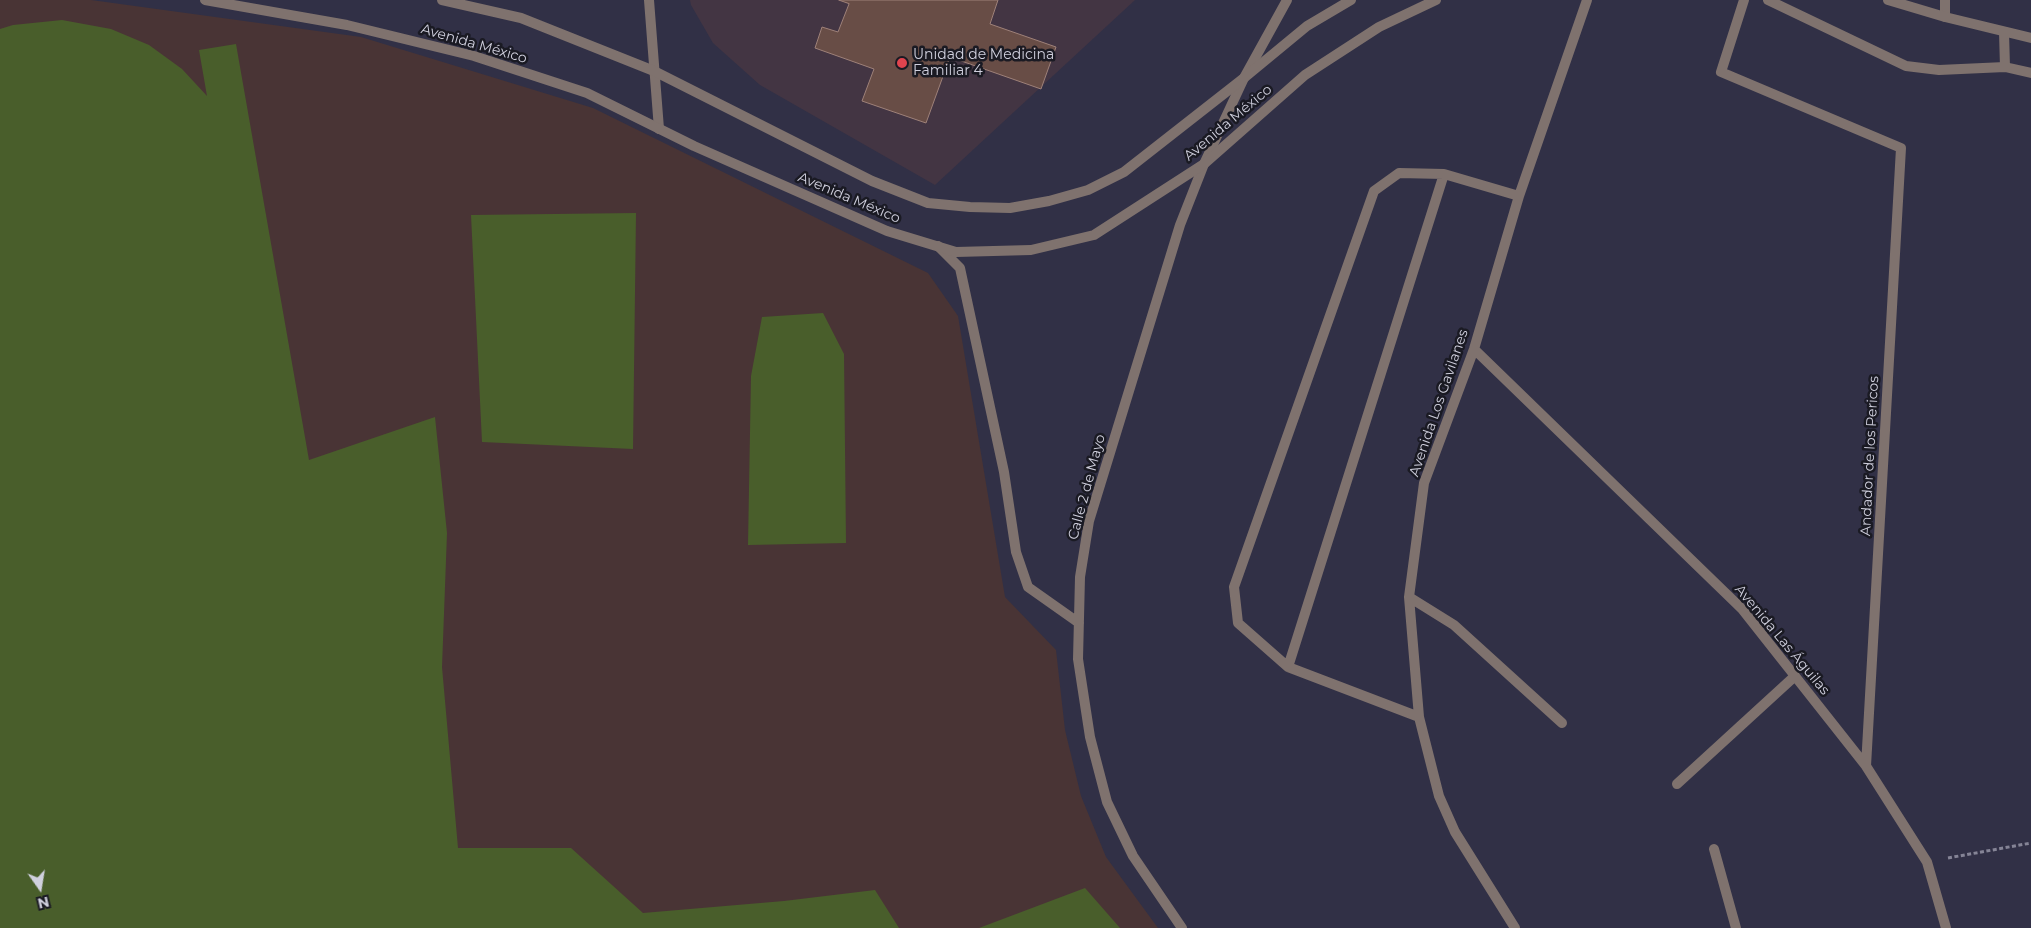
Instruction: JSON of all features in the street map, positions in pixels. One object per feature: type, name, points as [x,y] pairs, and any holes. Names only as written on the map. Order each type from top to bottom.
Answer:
[{"type":"street","name":"Avenida México","points":[[205,0],[347,25],[474,56],[587,92],[694,146],[887,231],[956,252],[1031,250],[1094,236],[1204,164],[1305,75],[1379,27],[1436,0]]},
{"type":"street","name":"Avenida México","points":[[442,0],[520,18],[654,71],[882,185],[928,203],[1010,208],[1049,201],[1088,190],[1124,172],[1307,26],[1350,0]]},
{"type":"street","points":[[649,0],[659,129]]},
{"type":"street","name":"Calle 2 de Mayo","points":[[1182,928],[1133,856],[1107,802],[1090,737],[1078,659],[1080,578],[1089,522],[1180,225],[1204,164],[1244,78],[1287,0]]},
{"type":"street","name":"Avenida Los Gavilanes","points":[[1515,928],[1455,832],[1439,796],[1419,717],[1409,597],[1424,483],[1474,349],[1519,196],[1587,0]]},
{"type":"street","name":"Andador de los Pericos","points":[[1744,0],[1721,72],[1901,148],[1866,766]]},
{"type":"street","points":[[1768,0],[1906,66],[1939,70],[2005,67],[2031,73]]},
{"type":"street","points":[[1888,0],[1945,17],[2031,38]]},
{"type":"street","points":[[1945,0],[1945,17]]},
{"type":"street","points":[[2004,32],[2005,67]]},
{"type":"street","points":[[1419,717],[1288,667],[1238,623],[1234,587],[1374,191],[1399,173],[1444,174],[1519,196]]},
{"type":"street","points":[[1288,667],[1444,174]]},
{"type":"street","points":[[938,246],[960,268],[1004,472],[1016,552],[1028,587],[1079,623]]},
{"type":"street","name":"Avenida Las Águilas","points":[[1474,349],[1742,609],[1866,766],[1927,862],[1946,928]]},
{"type":"street","points":[[1409,597],[1454,625],[1562,723]]},
{"type":"street","points":[[1677,784],[1796,676]]},
{"type":"street","points":[[1714,849],[1736,928]]},
{"type":"path","points":[[1927,862],[2031,843]]},
{"type":"shaded area","points":[[0,0],[91,0],[361,37],[593,108],[928,273],[958,316],[1005,597],[1056,650],[1065,730],[1081,796],[1106,857],[1158,928],[0,928]]},
{"type":"shaded area","points":[[690,0],[1135,0],[935,185],[760,85],[713,43]]},
{"type":"green space","points":[[62,20],[111,29],[149,45],[182,69],[207,96],[199,50],[236,44],[309,460],[435,417],[447,533],[442,667],[458,848],[571,848],[643,913],[784,901],[875,890],[899,928],[0,928],[0,29],[13,25]]},
{"type":"green space","points":[[636,213],[633,449],[482,442],[471,215]]},
{"type":"green space","points":[[823,313],[844,354],[846,543],[748,545],[751,376],[762,317]]},
{"type":"green space","points":[[1085,888],[1120,928],[979,928]]},
{"type":"building","name":"Unidad de Medicina Familiar 4","points":[[839,0],[998,0],[990,24],[1056,47],[1041,89],[950,57],[926,123],[862,101],[874,69],[815,48],[822,27],[838,32],[849,4]]},
{"type":"place","name":"Unidad de Medicina Familiar 4","points":[[902,63]]}]
